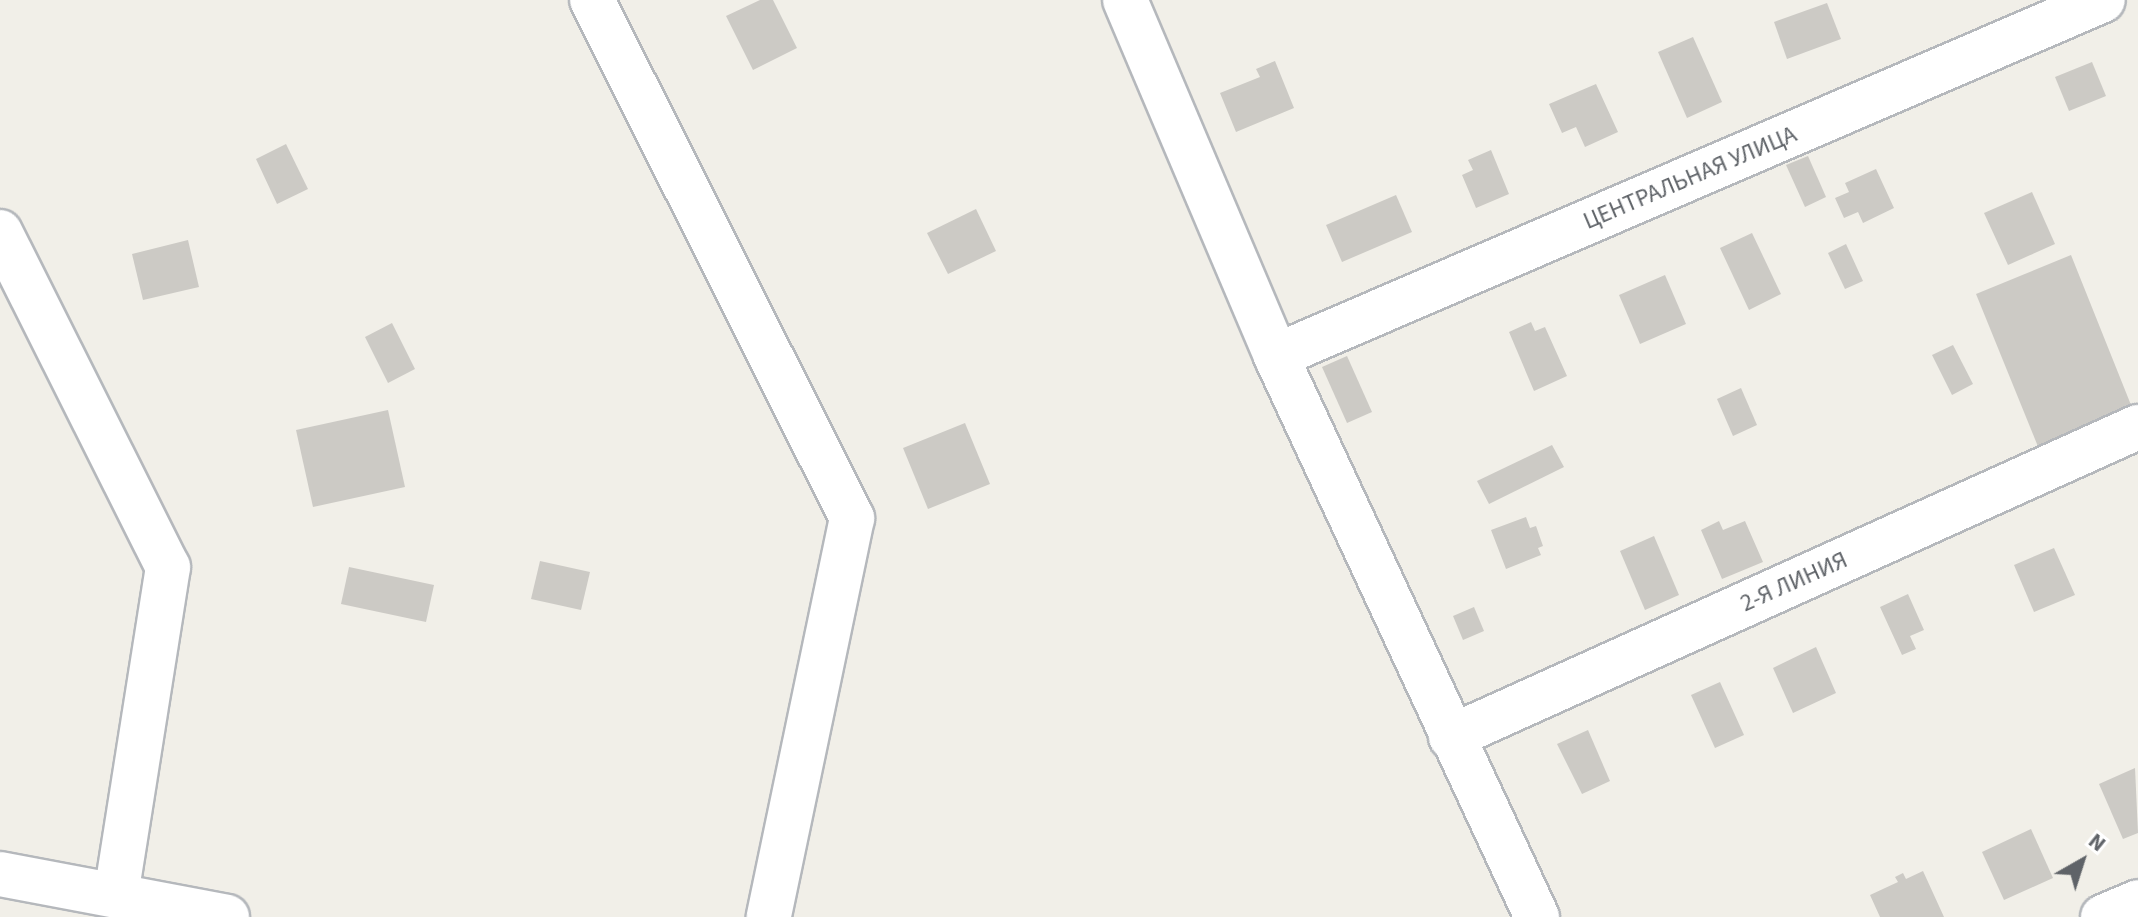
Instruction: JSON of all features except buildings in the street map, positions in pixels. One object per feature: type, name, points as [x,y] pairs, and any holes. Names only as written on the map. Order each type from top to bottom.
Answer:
[{"type":"street","points":[[592,0],[852,518],[769,917]]},
{"type":"street","points":[[1125,0],[1276,356],[1537,917]]},
{"type":"street","name":"ЦЕНТРАЛЬНАЯ УЛИЦА","points":[[1276,356],[2103,0]]},
{"type":"street","points":[[0,232],[168,567],[116,894]]},
{"type":"street","name":"2-Я ЛИНИЯ","points":[[1451,737],[2138,427]]},
{"type":"street","points":[[0,874],[227,917]]},
{"type":"street","points":[[2103,917],[2138,902]]}]
